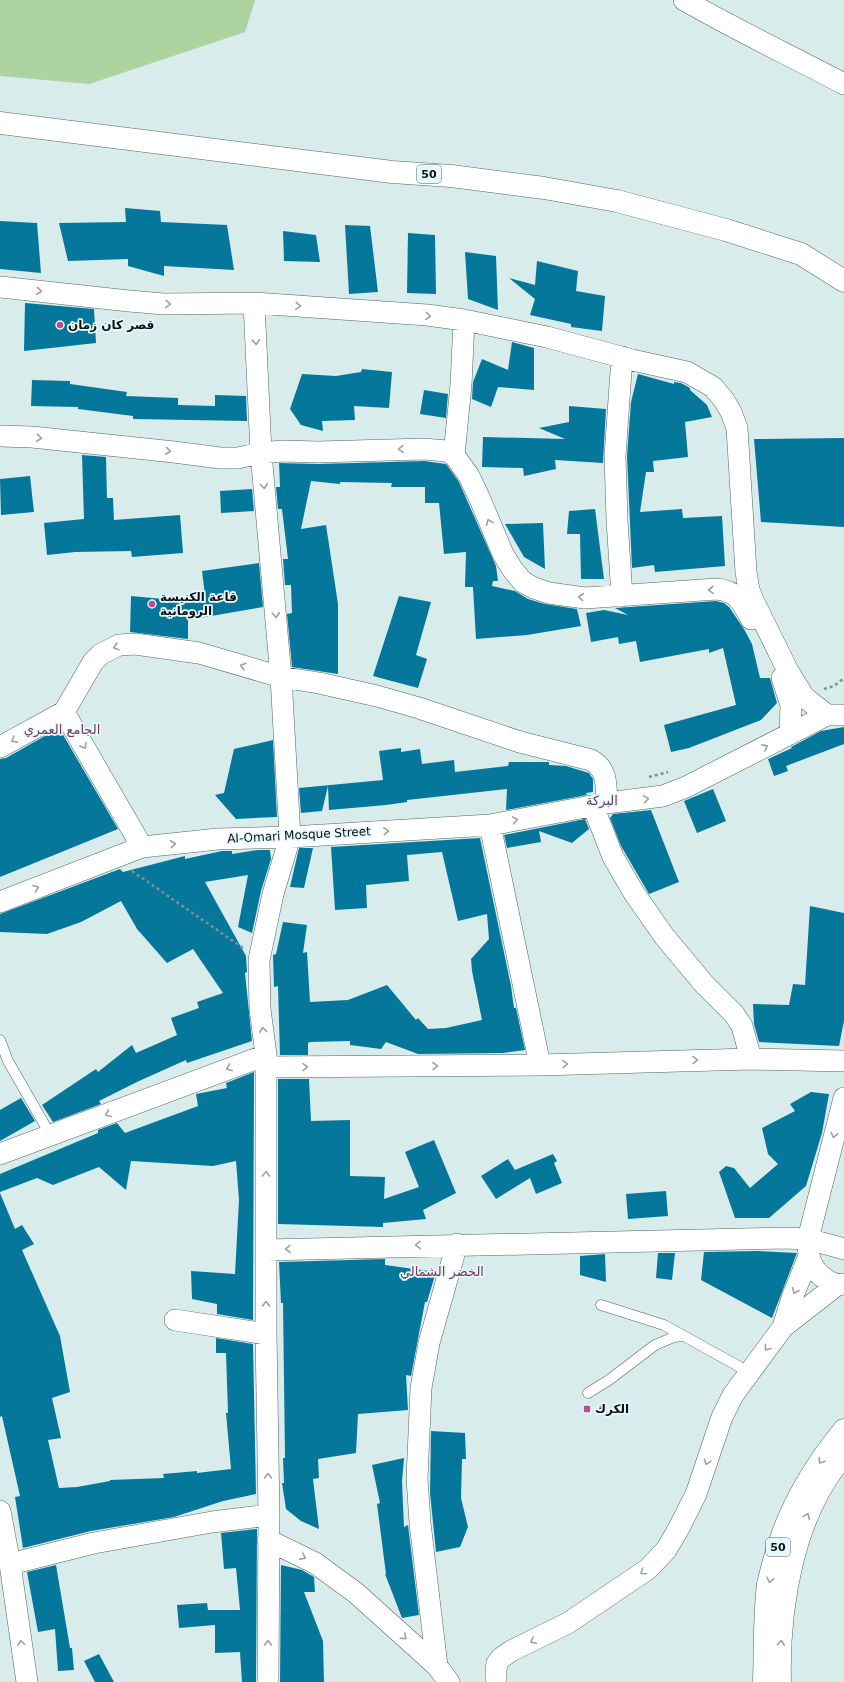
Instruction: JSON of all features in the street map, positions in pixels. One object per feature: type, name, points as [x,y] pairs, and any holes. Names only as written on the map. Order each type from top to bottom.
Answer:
[{"type":"main road","name":"50","points":[[0,123],[384,171],[451,176],[536,187],[618,201],[726,230],[801,254],[844,281]]},
{"type":"main road","name":"50","points":[[764,1682],[768,1583],[780,1539],[798,1497],[827,1451],[844,1430]]},
{"type":"main road","name":"50","points":[[780,1682],[783,1609],[794,1558],[806,1518],[833,1468],[844,1455]]},
{"type":"street","points":[[684,0],[725,24],[776,48],[844,84]]},
{"type":"street","points":[[0,287],[164,304],[254,303],[464,320],[547,336],[622,357],[686,372],[701,379],[713,387],[724,400],[731,412],[737,428],[746,572],[741,591],[746,610],[783,679],[791,705],[790,734]]},
{"type":"street","points":[[254,303],[261,453],[281,677],[290,837],[273,894],[260,960],[260,1009],[266,1061],[266,1334],[269,1515],[268,1682]]},
{"type":"street","points":[[454,455],[461,385],[464,320]]},
{"type":"street","points":[[622,357],[615,456],[616,520],[622,596]]},
{"type":"street","points":[[0,436],[32,437],[220,458],[238,458],[261,453],[424,449],[446,451],[454,455],[469,476],[480,497],[503,554],[523,582],[534,588],[549,593],[585,598],[717,589],[741,591],[761,618],[804,697],[835,715]]},
{"type":"street","points":[[0,747],[64,712],[93,662],[102,654],[119,646],[135,644],[199,652],[281,677],[319,683],[377,696],[520,742],[591,760],[598,764],[605,778],[600,805],[612,857],[634,894],[664,936],[694,972],[734,1014],[742,1026],[751,1059]]},
{"type":"street","points":[[64,712],[142,847]]},
{"type":"street","name":"AI-Omari Mosque Street","points":[[0,902],[142,847],[218,839],[290,837],[490,825],[600,805],[663,796],[686,787],[790,734],[835,715]]},
{"type":"street","points":[[490,825],[540,1064]]},
{"type":"street","points":[[0,1154],[266,1061],[540,1064],[751,1059],[844,1061]]},
{"type":"street","points":[[783,1327],[809,1247],[844,1098]]},
{"type":"street","points":[[266,1250],[457,1244],[776,1238],[809,1247],[844,1249]]},
{"type":"street","points":[[437,1666],[416,1478],[421,1388],[440,1300],[457,1244]]},
{"type":"street","points":[[809,1247],[812,1264],[817,1272],[826,1280],[841,1284]]},
{"type":"street","points":[[496,1682],[496,1670],[501,1658],[568,1623],[648,1569],[666,1550],[696,1494],[722,1417],[733,1395],[783,1327],[841,1284]]},
{"type":"street","points":[[175,1320],[266,1334]]},
{"type":"street","points":[[0,1511],[5,1553],[27,1682]]},
{"type":"street","points":[[5,1553],[94,1543],[212,1522],[269,1515]]},
{"type":"street","points":[[268,1540],[315,1563],[356,1593],[437,1666],[449,1682]]},
{"type":"lane","points":[[0,1040],[8,1061],[50,1136]]},
{"type":"lane","points":[[601,1305],[650,1319],[749,1372]]},
{"type":"lane","points":[[588,1393],[609,1380],[655,1345],[674,1337],[684,1336]]},
{"type":"path","points":[[804,697],[834,686],[844,678]]},
{"type":"path","points":[[648,777],[671,771]]},
{"type":"path","points":[[113,857],[260,960]]},
{"type":"green space","points":[[0,0],[255,0],[245,32],[89,84],[0,76]]},
{"type":"building","points":[[125,208],[160,211],[161,222],[227,225],[234,270],[164,266],[164,276],[128,266],[128,259],[68,261],[59,223],[126,222]]},
{"type":"building","points":[[0,221],[37,223],[41,273],[0,269]]},
{"type":"building","points":[[345,225],[370,226],[378,292],[349,294]]},
{"type":"building","points":[[283,231],[316,235],[320,262],[284,261]]},
{"type":"building","points":[[408,233],[435,235],[436,294],[407,293]]},
{"type":"building","points":[[465,252],[496,256],[498,310],[468,299]]},
{"type":"building","points":[[537,261],[578,271],[576,291],[605,296],[602,331],[571,327],[571,324],[530,315],[535,299],[509,278],[535,285]]},
{"type":"building","name":"قصر كان زمان","points":[[25,303],[94,309],[96,343],[24,351]]},
{"type":"building","points":[[512,342],[534,348],[534,390],[498,387],[491,407],[472,399],[473,382],[482,359],[508,370]]},
{"type":"building","points":[[362,369],[392,372],[389,408],[354,406],[355,420],[322,421],[323,431],[301,425],[290,409],[302,374],[336,376],[361,372]]},
{"type":"building","points":[[638,374],[674,384],[674,382],[681,383],[690,388],[690,390],[707,405],[712,417],[685,422],[688,457],[653,461],[654,472],[646,472],[640,512],[682,509],[683,518],[722,516],[725,566],[655,572],[654,565],[632,568],[627,456],[631,402]]},
{"type":"building","points":[[32,380],[70,381],[70,384],[127,392],[126,396],[178,398],[178,405],[215,406],[215,395],[246,396],[247,421],[133,419],[133,416],[78,409],[78,407],[31,406]]},
{"type":"building","points":[[424,390],[448,394],[446,418],[420,414]]},
{"type":"building","points":[[569,406],[606,409],[603,463],[555,460],[556,469],[524,476],[523,468],[482,467],[483,437],[565,439],[539,428],[569,422]]},
{"type":"building","points":[[844,438],[844,527],[761,522],[754,439]]},
{"type":"building","points":[[82,455],[106,457],[107,498],[113,498],[114,520],[180,515],[183,553],[132,557],[131,551],[75,552],[47,555],[44,523],[84,519]]},
{"type":"building","points":[[424,461],[446,464],[459,482],[496,566],[498,581],[493,581],[492,586],[515,591],[528,599],[545,604],[577,609],[581,626],[527,635],[476,639],[473,587],[465,587],[466,552],[444,554],[439,503],[425,503],[425,487],[391,487],[392,483],[340,482],[340,484],[311,481],[301,529],[326,525],[338,604],[338,674],[292,667],[287,614],[292,613],[291,585],[285,585],[283,559],[288,559],[282,509],[278,509],[276,487],[280,487],[279,463],[318,464]]},
{"type":"building","points":[[30,476],[34,512],[1,515],[0,479]]},
{"type":"building","points":[[252,489],[254,511],[221,513],[220,491]]},
{"type":"building","points":[[595,509],[604,579],[581,579],[580,534],[567,534],[569,511]]},
{"type":"building","points":[[543,523],[545,569],[524,557],[505,524]]},
{"type":"building","points":[[259,563],[263,607],[188,620],[188,639],[130,632],[131,596],[206,603],[202,571]]},
{"type":"building","points":[[399,596],[431,602],[416,655],[427,659],[418,688],[373,676]]},
{"type":"building","points":[[716,601],[724,603],[729,607],[744,629],[752,644],[760,678],[770,678],[777,703],[761,720],[689,748],[671,752],[664,725],[736,705],[723,648],[709,653],[709,649],[640,662],[636,641],[619,644],[618,637],[591,642],[586,613],[604,610],[628,615],[615,608]]},
{"type":"building","points":[[844,727],[844,744],[786,766],[788,771],[774,776],[768,759],[792,748],[791,747],[821,731]]},
{"type":"building","points":[[59,728],[118,829],[0,877],[0,759],[6,758]]},
{"type":"building","points":[[273,740],[277,817],[236,819],[215,795],[224,793],[234,749]]},
{"type":"building","points":[[401,748],[401,752],[420,749],[422,764],[454,760],[455,772],[508,766],[509,762],[549,762],[549,765],[566,766],[589,773],[593,779],[593,792],[586,793],[587,795],[506,810],[507,789],[407,800],[407,802],[386,805],[329,810],[328,786],[322,811],[301,813],[299,788],[383,780],[379,751]]},
{"type":"building","points":[[713,789],[726,821],[697,833],[684,801]]},
{"type":"building","points":[[651,810],[679,882],[649,894],[621,846],[610,818],[613,814]]},
{"type":"building","points":[[585,819],[589,829],[572,843],[539,831],[541,842],[507,848],[504,835]]},
{"type":"building","points":[[480,838],[511,986],[514,1008],[516,1008],[525,1050],[503,1053],[418,1054],[386,1042],[381,1049],[350,1045],[350,1041],[310,1042],[308,1043],[308,1055],[280,1055],[278,986],[274,987],[273,955],[276,954],[283,922],[307,925],[303,953],[307,952],[310,1002],[348,1000],[387,985],[416,1020],[418,1018],[428,1029],[446,1028],[482,1020],[471,959],[489,939],[487,914],[458,921],[442,852],[407,855],[409,881],[366,885],[367,908],[335,910],[331,847]]},
{"type":"building","points":[[299,848],[313,848],[304,888],[290,887]]},
{"type":"building","points":[[258,850],[270,850],[271,859],[261,891],[252,933],[238,927],[248,875],[205,882],[246,956],[247,972],[245,973],[252,1041],[187,1063],[186,1060],[99,1101],[101,1104],[53,1122],[42,1105],[96,1069],[98,1072],[132,1045],[136,1053],[177,1035],[171,1018],[199,1008],[197,1002],[223,993],[193,949],[167,963],[137,929],[121,901],[81,922],[47,934],[0,932],[0,914],[120,869],[123,872],[185,856],[185,859],[222,851],[232,851],[232,854]]},
{"type":"building","points":[[810,906],[844,913],[844,1021],[839,1046],[759,1042],[754,1024],[753,1004],[789,1005],[793,984],[805,985]]},
{"type":"building","points":[[254,1072],[253,1320],[217,1314],[217,1304],[192,1299],[191,1271],[235,1274],[239,1200],[236,1161],[213,1166],[131,1161],[126,1190],[99,1167],[53,1185],[37,1178],[0,1192],[0,1174],[98,1133],[98,1130],[117,1123],[125,1133],[198,1106],[196,1094],[227,1088],[226,1083]]},
{"type":"building","points":[[278,1079],[309,1079],[311,1121],[350,1120],[350,1176],[385,1177],[384,1199],[419,1187],[405,1152],[434,1140],[456,1193],[423,1210],[426,1219],[383,1223],[383,1227],[278,1224]]},
{"type":"building","points":[[811,1092],[829,1094],[822,1133],[806,1186],[769,1218],[735,1218],[719,1172],[726,1166],[734,1168],[750,1188],[778,1164],[768,1154],[762,1128],[795,1111],[790,1104]]},
{"type":"building","points":[[21,1098],[35,1121],[0,1141],[0,1110]]},
{"type":"building","points":[[553,1154],[557,1161],[554,1163],[562,1183],[536,1194],[530,1178],[496,1199],[481,1176],[508,1159],[515,1170]]},
{"type":"building","points":[[666,1191],[668,1216],[628,1219],[626,1194]]},
{"type":"building","points":[[0,1193],[15,1229],[22,1225],[34,1244],[22,1250],[60,1336],[70,1392],[52,1398],[61,1438],[48,1440],[59,1488],[77,1487],[110,1480],[164,1478],[163,1474],[197,1471],[197,1473],[231,1469],[226,1413],[228,1413],[226,1353],[216,1353],[216,1338],[253,1344],[256,1494],[223,1501],[174,1517],[91,1531],[23,1548],[15,1497],[20,1496],[2,1416],[0,1417]]},
{"type":"building","points":[[757,1251],[797,1253],[772,1318],[701,1280],[704,1252]]},
{"type":"building","points":[[658,1253],[675,1253],[672,1280],[656,1278]]},
{"type":"building","points":[[605,1254],[606,1282],[580,1275],[580,1256]]},
{"type":"building","points":[[385,1259],[385,1265],[436,1272],[427,1302],[425,1302],[411,1376],[406,1375],[408,1410],[358,1414],[356,1453],[318,1459],[319,1478],[313,1479],[319,1529],[301,1521],[286,1509],[282,1483],[284,1483],[283,1458],[285,1458],[283,1303],[281,1303],[279,1262]]},
{"type":"building","points":[[431,1431],[465,1433],[466,1459],[462,1459],[461,1498],[468,1527],[460,1547],[436,1552],[430,1493]]},
{"type":"building","points":[[404,1458],[402,1482],[404,1527],[408,1525],[419,1615],[402,1618],[385,1574],[377,1504],[380,1503],[372,1465]]},
{"type":"building","points":[[257,1529],[256,1682],[242,1682],[240,1652],[215,1653],[215,1625],[179,1628],[177,1605],[207,1603],[208,1610],[240,1610],[236,1568],[224,1569],[221,1533]]},
{"type":"building","points":[[56,1565],[70,1648],[72,1648],[74,1670],[58,1671],[55,1629],[38,1632],[27,1572]]},
{"type":"building","points":[[281,1565],[302,1570],[314,1577],[315,1592],[304,1592],[323,1641],[324,1682],[280,1682]]},
{"type":"building","points":[[99,1654],[114,1682],[95,1682],[84,1661]]},
{"type":"place","name":"قصر كان زمان","points":[[60,325]]},
{"type":"place","name":"قاعة الكنيسة الرومانية","points":[[152,604]]},
{"type":"place","name":"الكرك","points":[[587,1409]]},
{"type":"district","name":"الجامع العمري","points":[[62,729]]},
{"type":"district","name":"البركة","points":[[602,800]]},
{"type":"district","name":"الخضر الشمالي","points":[[442,1271]]}]
